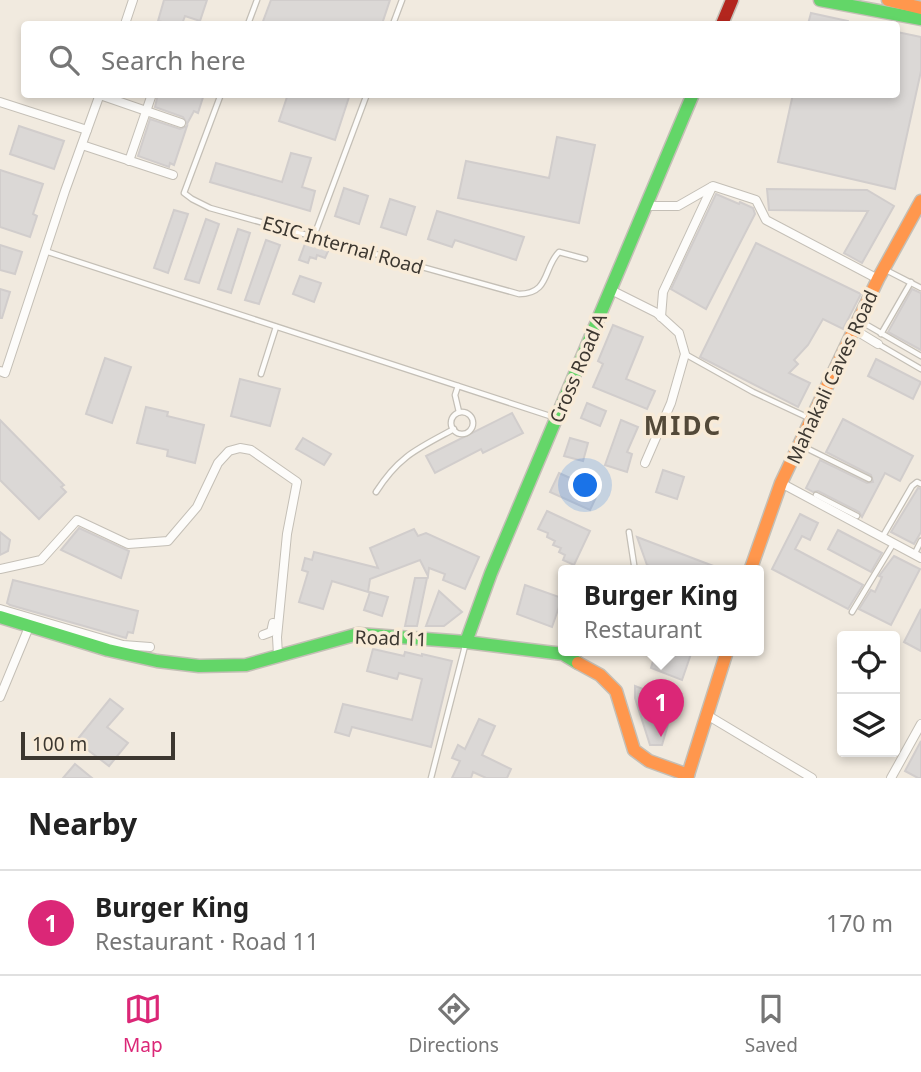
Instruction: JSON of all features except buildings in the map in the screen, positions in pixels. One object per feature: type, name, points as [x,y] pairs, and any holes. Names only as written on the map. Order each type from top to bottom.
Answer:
[{"type":"street","points":[[126,21],[133,0]]},
{"type":"street","points":[[723,21],[732,0]]},
{"type":"street","points":[[820,0],[921,19]]},
{"type":"street","points":[[888,0],[921,8]]},
{"type":"street","points":[[2,374],[99,98]]},
{"type":"street","points":[[109,98],[181,123]]},
{"type":"street","points":[[129,161],[151,98]]},
{"type":"street","name":"Cross Road A","points":[[466,642],[491,573],[691,98]]},
{"type":"street","points":[[0,102],[87,130]]},
{"type":"street","points":[[82,145],[173,175]]},
{"type":"street","points":[[646,206],[678,206],[713,186],[756,200],[766,220],[880,274]]},
{"type":"street","points":[[661,317],[663,292],[713,186]]},
{"type":"street","name":"Mahakali Caves Road","points":[[752,564],[781,484],[799,445],[880,274],[919,208]]},
{"type":"street","points":[[611,290],[636,300],[661,317],[679,333],[685,354],[671,403],[645,463]]},
{"type":"street","points":[[857,325],[878,344]]},
{"type":"street","points":[[0,569],[41,560],[77,520],[128,544],[168,541],[197,507],[223,456],[240,448],[254,452],[296,480],[287,533],[277,637],[278,655]]},
{"type":"street","points":[[781,484],[845,512],[918,556]]},
{"type":"street","points":[[262,635],[271,632],[273,628],[281,538],[282,533],[287,533]]},
{"type":"street","points":[[0,609],[123,645],[150,647]]},
{"type":"street","name":"Road 11","points":[[0,617],[108,650],[157,661],[199,666],[246,665],[358,634],[466,642],[558,653]]},
{"type":"street","points":[[0,697],[29,627]]},
{"type":"street","name":"Road 11","points":[[567,656],[600,675],[616,691],[634,750],[649,761],[688,777]]},
{"type":"street","points":[[688,777],[725,656]]},
{"type":"street","points":[[707,715],[812,778]]},
{"type":"street","points":[[893,777],[921,724]]},
{"type":"lane","points":[[249,21],[257,0]]},
{"type":"lane","points":[[394,21],[402,0]]},
{"type":"lane","name":"ESIC Internal Road","points":[[220,98],[184,193],[191,200],[210,208],[519,294],[528,294],[542,284],[559,252],[585,259]]},
{"type":"lane","points":[[314,236],[366,98]]},
{"type":"lane","points":[[45,251],[556,419]]},
{"type":"lane","points":[[880,274],[911,282],[921,288]]},
{"type":"lane","points":[[881,334],[911,282]]},
{"type":"lane","points":[[857,325],[881,334],[921,356]]},
{"type":"lane","points":[[261,374],[276,327]]},
{"type":"lane","points":[[878,344],[921,369]]},
{"type":"lane","points":[[685,354],[753,392],[812,419]]},
{"type":"lane","points":[[458,386],[455,403],[459,412]]},
{"type":"lane","points":[[454,429],[464,433],[472,426],[473,420],[469,414],[459,412]]},
{"type":"lane","points":[[454,429],[452,419],[459,412]]},
{"type":"lane","points":[[376,492],[390,470],[413,452],[454,429]]},
{"type":"lane","points":[[799,445],[869,480]]},
{"type":"lane","points":[[883,537],[912,486],[917,482],[921,484]]},
{"type":"lane","points":[[816,495],[856,516]]},
{"type":"lane","points":[[629,532],[634,565]]},
{"type":"lane","points":[[918,556],[921,541]]},
{"type":"lane","points":[[852,612],[893,543]]},
{"type":"lane","points":[[431,778],[466,642]]},
{"type":"traffic: fast","points":[[820,0],[921,19]]},
{"type":"traffic: fast","points":[[466,642],[491,573],[691,98]]},
{"type":"traffic: fast","points":[[0,617],[108,650],[157,661],[199,666],[246,665],[358,634],[466,642],[558,653]]},
{"type":"traffic: fast","points":[[566,656],[578,663]]},
{"type":"traffic: slow","points":[[888,0],[921,8]]},
{"type":"traffic: slow","points":[[752,565],[781,483],[878,279],[921,201]]},
{"type":"traffic: slow","points":[[687,778],[725,656]]},
{"type":"traffic: slow","points":[[578,663],[600,675],[616,691],[634,750],[649,761],[688,775]]},
{"type":"traffic: jam","points":[[723,21],[732,0]]},
{"type":"place","name":"Burger King","points":[[661,737]]},
{"type":"district","name":"MIDC","points":[[683,426]]}]
